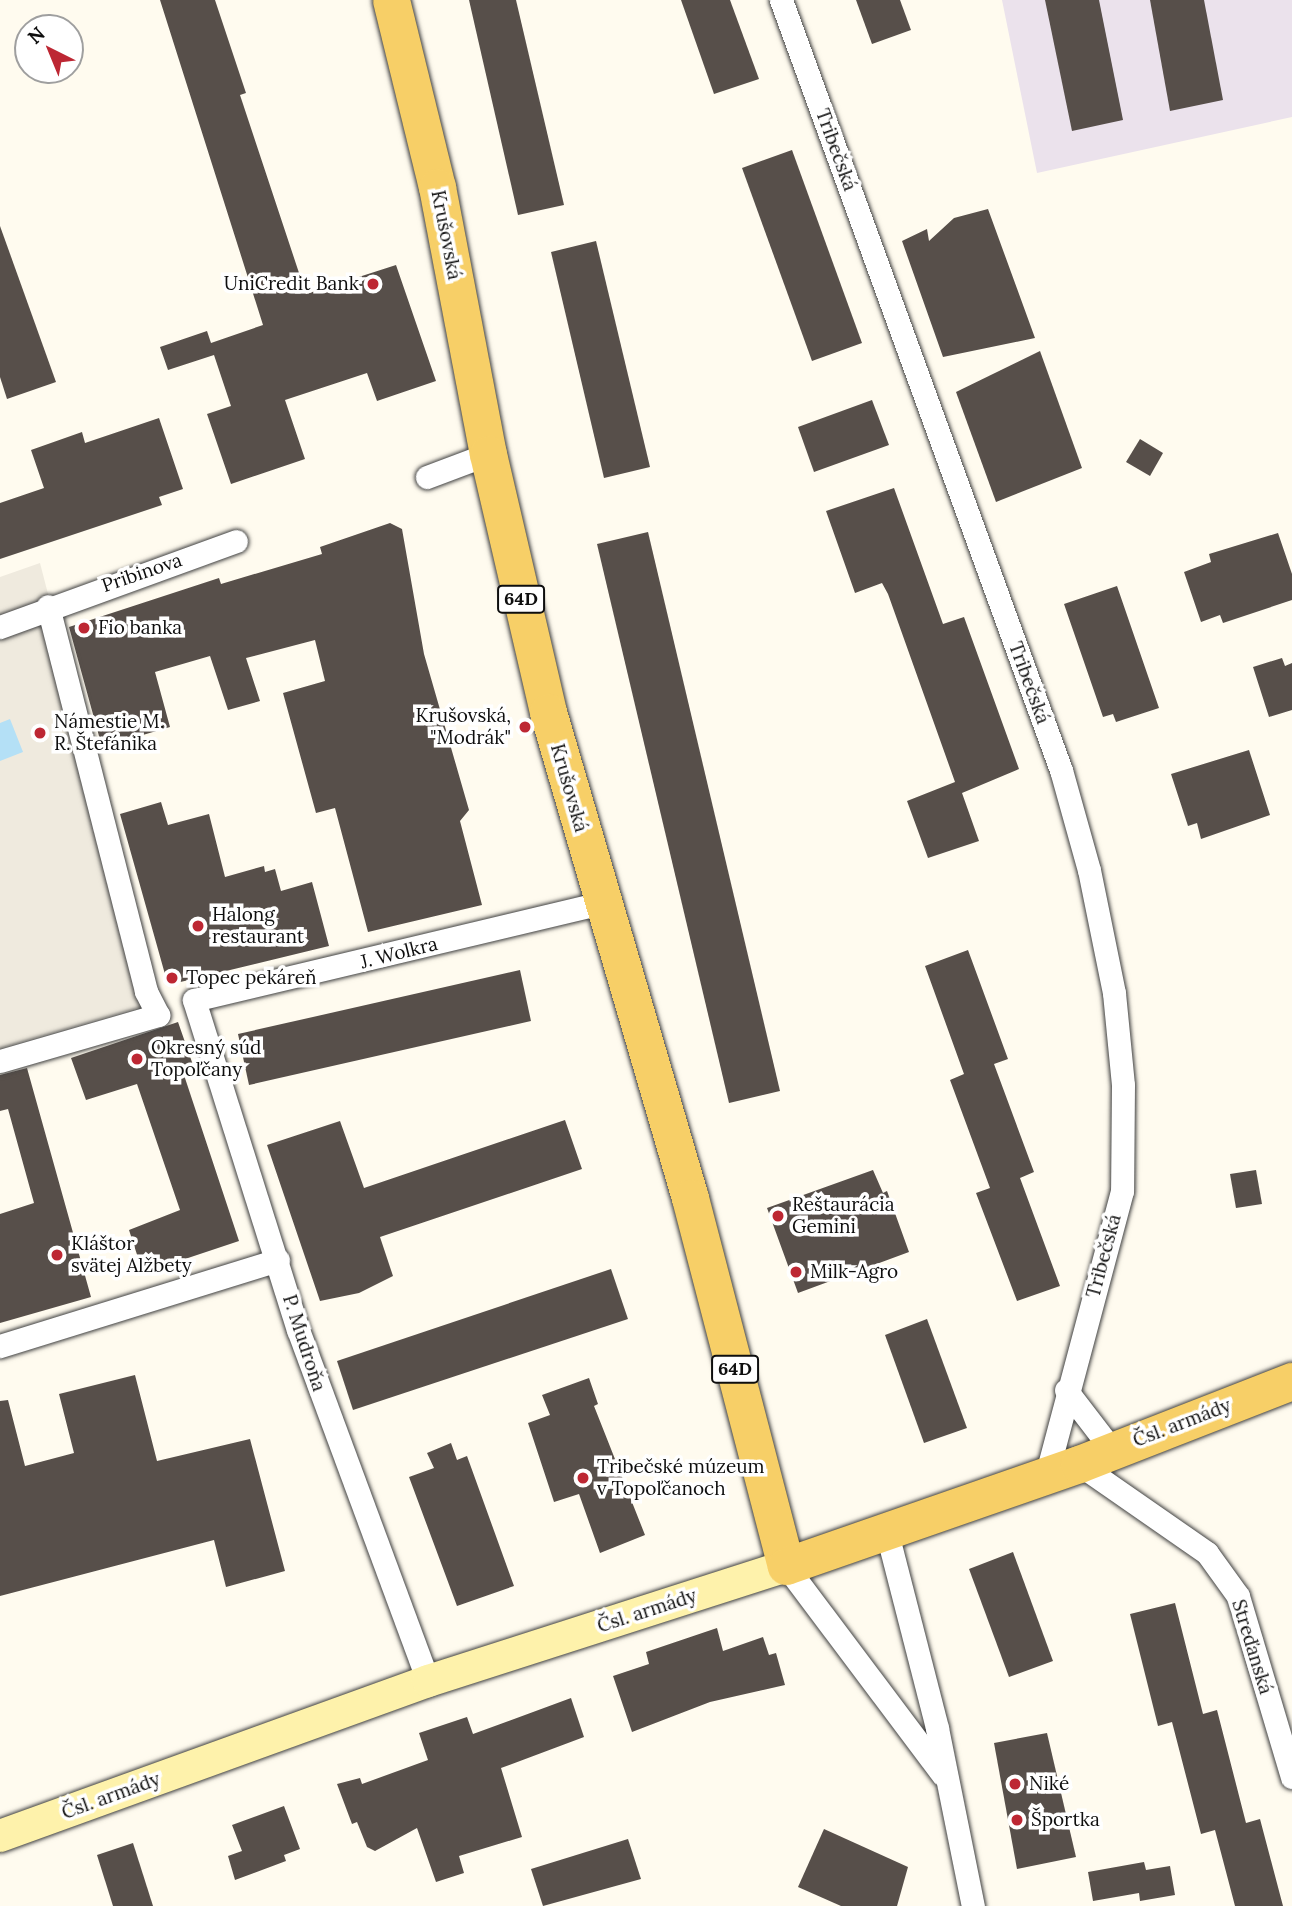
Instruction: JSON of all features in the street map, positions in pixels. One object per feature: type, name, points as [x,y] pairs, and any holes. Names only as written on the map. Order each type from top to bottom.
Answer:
[{"type":"main road","name":"Krušovská","points":[[391,0],[436,187],[488,454],[548,712],[690,1198],[786,1566]]},
{"type":"main road","name":"Čsl. armády","points":[[0,1836],[428,1681],[887,1533],[1292,1381]]},
{"type":"street","name":"Tribečská","points":[[781,0],[1061,770],[1089,870],[1114,993],[1123,1085],[1122,1191],[1066,1390],[1079,1463]]},
{"type":"street","points":[[428,477],[488,454]]},
{"type":"street","name":"Pribinova","points":[[48,606],[236,541]]},
{"type":"street","points":[[0,627],[48,606],[146,991],[158,1015],[0,1061]]},
{"type":"street","name":"J. Wolkra","points":[[194,1000],[602,903]]},
{"type":"street","name":"P. Mudroňa","points":[[194,1000],[342,1455],[428,1681]]},
{"type":"street","points":[[0,1346],[278,1260]]},
{"type":"street","points":[[1066,1390],[1079,1463]]},
{"type":"street","name":"Streďanská","points":[[1079,1463],[1208,1553],[1238,1595],[1292,1777]]},
{"type":"street","points":[[887,1533],[937,1728],[943,1775],[963,1843],[973,1906]]},
{"type":"street","points":[[786,1566],[943,1775]]},
{"type":"shaded area","points":[[1002,0],[1292,0],[1292,117],[1037,173]]},
{"type":"shaded area","name":"Námestie M. R. Štefánika","points":[[40,563],[154,1003],[0,1048],[0,577]]},
{"type":"water","points":[[10,719],[23,752],[0,761],[0,723]]},
{"type":"building","points":[[160,0],[215,0],[246,93],[240,95],[306,294],[396,265],[436,381],[377,401],[367,373],[285,400],[305,459],[231,484],[207,414],[231,406],[214,355],[168,370],[160,347],[207,331],[211,343],[263,325]]},
{"type":"building","points":[[469,0],[516,0],[564,205],[518,215]]},
{"type":"building","points":[[681,0],[730,0],[759,79],[714,94]]},
{"type":"building","points":[[856,0],[900,0],[911,30],[872,44]]},
{"type":"building","points":[[1045,0],[1099,0],[1123,120],[1072,131]]},
{"type":"building","points":[[1150,0],[1204,0],[1223,100],[1170,111]]},
{"type":"building","points":[[792,150],[862,343],[812,361],[742,168]]},
{"type":"building","points":[[988,209],[1035,338],[943,357],[902,241],[927,229],[929,241],[954,218]]},
{"type":"building","points":[[0,226],[56,382],[7,399],[0,377]]},
{"type":"building","points":[[596,241],[650,467],[604,478],[551,252]]},
{"type":"building","points":[[1040,351],[1082,468],[996,502],[956,392]]},
{"type":"building","points":[[872,400],[889,445],[814,472],[798,427]]},
{"type":"building","points":[[159,418],[183,489],[159,497],[162,505],[0,559],[0,503],[44,488],[31,450],[82,432],[85,443]]},
{"type":"building","points":[[1140,439],[1163,453],[1150,476],[1126,462]]},
{"type":"building","points":[[894,488],[943,624],[964,617],[1019,769],[962,793],[979,841],[928,858],[907,801],[955,782],[888,594],[882,583],[855,593],[826,511]]},
{"type":"building","points":[[390,523],[402,529],[424,654],[469,810],[460,821],[482,905],[368,932],[335,808],[316,813],[283,693],[325,681],[315,640],[246,658],[260,701],[228,710],[210,656],[155,672],[170,727],[102,747],[69,627],[219,578],[221,584],[322,554],[320,547]]},
{"type":"building","points":[[648,532],[780,1091],[729,1103],[597,544]]},
{"type":"building","points":[[1278,533],[1292,574],[1292,600],[1223,623],[1220,615],[1201,622],[1184,572],[1211,562],[1209,554]]},
{"type":"building","points":[[1117,586],[1159,708],[1116,722],[1113,714],[1103,717],[1064,604]]},
{"type":"building","points":[[1282,658],[1285,666],[1292,663],[1292,710],[1269,717],[1253,667]]},
{"type":"building","points":[[1249,750],[1270,815],[1201,839],[1197,823],[1188,826],[1171,774]]},
{"type":"building","points":[[161,802],[168,825],[209,814],[225,877],[264,866],[265,872],[275,869],[281,891],[312,882],[329,946],[168,985],[120,814]]},
{"type":"building","points":[[968,950],[1008,1059],[994,1064],[1034,1172],[1020,1178],[1060,1286],[1017,1301],[976,1193],[990,1188],[950,1080],[964,1074],[925,966]]},
{"type":"building","points":[[520,970],[531,1021],[249,1085],[238,1034]]},
{"type":"building","points":[[178,1022],[193,1065],[182,1069],[239,1241],[143,1273],[129,1230],[180,1210],[137,1084],[86,1100],[71,1058]]},
{"type":"building","points":[[27,1068],[91,1297],[0,1323],[0,1214],[34,1203],[8,1109],[0,1111],[0,1075]]},
{"type":"building","points":[[565,1120],[582,1169],[380,1237],[393,1276],[359,1293],[320,1301],[267,1145],[340,1121],[364,1188]]},
{"type":"building","points":[[873,1170],[883,1193],[887,1191],[909,1252],[798,1293],[767,1208]]},
{"type":"building","points":[[1256,1170],[1262,1204],[1236,1208],[1230,1174]]},
{"type":"building","points":[[611,1269],[628,1319],[353,1410],[337,1361]]},
{"type":"building","points":[[927,1319],[967,1428],[924,1443],[885,1335]]},
{"type":"building","points":[[135,1375],[157,1461],[250,1439],[285,1571],[226,1587],[214,1540],[0,1596],[0,1401],[8,1400],[25,1466],[74,1453],[59,1394]]},
{"type":"building","name":"Tribečské múzeum v Topoľčanoch","points":[[589,1378],[598,1404],[594,1406],[645,1535],[600,1553],[579,1494],[554,1502],[528,1423],[550,1415],[542,1395]]},
{"type":"building","points":[[451,1443],[457,1460],[467,1456],[514,1586],[457,1606],[409,1477],[434,1468],[427,1453]]},
{"type":"building","points":[[1013,1552],[1053,1661],[1009,1677],[969,1569]]},
{"type":"building","points":[[1175,1603],[1203,1714],[1217,1710],[1246,1823],[1260,1819],[1283,1906],[1235,1906],[1215,1830],[1201,1834],[1172,1722],[1158,1726],[1130,1614]]},
{"type":"building","points":[[717,1628],[723,1651],[763,1637],[769,1655],[776,1653],[785,1685],[710,1702],[632,1732],[613,1676],[649,1664],[646,1652]]},
{"type":"building","points":[[571,1698],[584,1737],[501,1768],[522,1837],[459,1856],[464,1873],[436,1882],[417,1828],[375,1851],[367,1847],[357,1822],[352,1824],[337,1784],[360,1778],[362,1784],[428,1760],[419,1733],[467,1717],[473,1734]]},
{"type":"building","points":[[1047,1733],[1076,1857],[1017,1869],[994,1743]]},
{"type":"building","points":[[284,1806],[300,1849],[284,1855],[286,1861],[235,1880],[228,1856],[242,1851],[232,1825]]},
{"type":"building","points":[[824,1829],[908,1867],[897,1906],[841,1906],[798,1887]]},
{"type":"building","points":[[628,1839],[641,1879],[543,1906],[531,1869]]},
{"type":"building","points":[[133,1843],[153,1906],[113,1906],[97,1855]]},
{"type":"building","points":[[1144,1862],[1146,1870],[1170,1866],[1175,1895],[1140,1901],[1139,1893],[1093,1901],[1088,1872]]},
{"type":"place","name":"UniCredit Bank","points":[[373,284]]},
{"type":"place","name":"Fio banka","points":[[84,628]]},
{"type":"place","name":"Krušovská, \"Modrák\"","points":[[525,727]]},
{"type":"place","name":"Námestie M. R. Štefánika","points":[[40,733]]},
{"type":"place","name":"Halong restaurant","points":[[198,926]]},
{"type":"place","name":"Topec pekáreň","points":[[172,978]]},
{"type":"place","name":"Okresný súd Topoľčany","points":[[137,1059]]},
{"type":"place","name":"Reštaurácia Gemini","points":[[778,1216]]},
{"type":"place","name":"Kláštor svätej Alžbety","points":[[57,1255]]},
{"type":"place","name":"Milk-Agro","points":[[796,1272]]},
{"type":"place","name":"Tribečské múzeum v Topoľčanoch","points":[[583,1478]]},
{"type":"place","name":"Niké","points":[[1015,1784]]},
{"type":"place","name":"Športka","points":[[1017,1820]]}]
